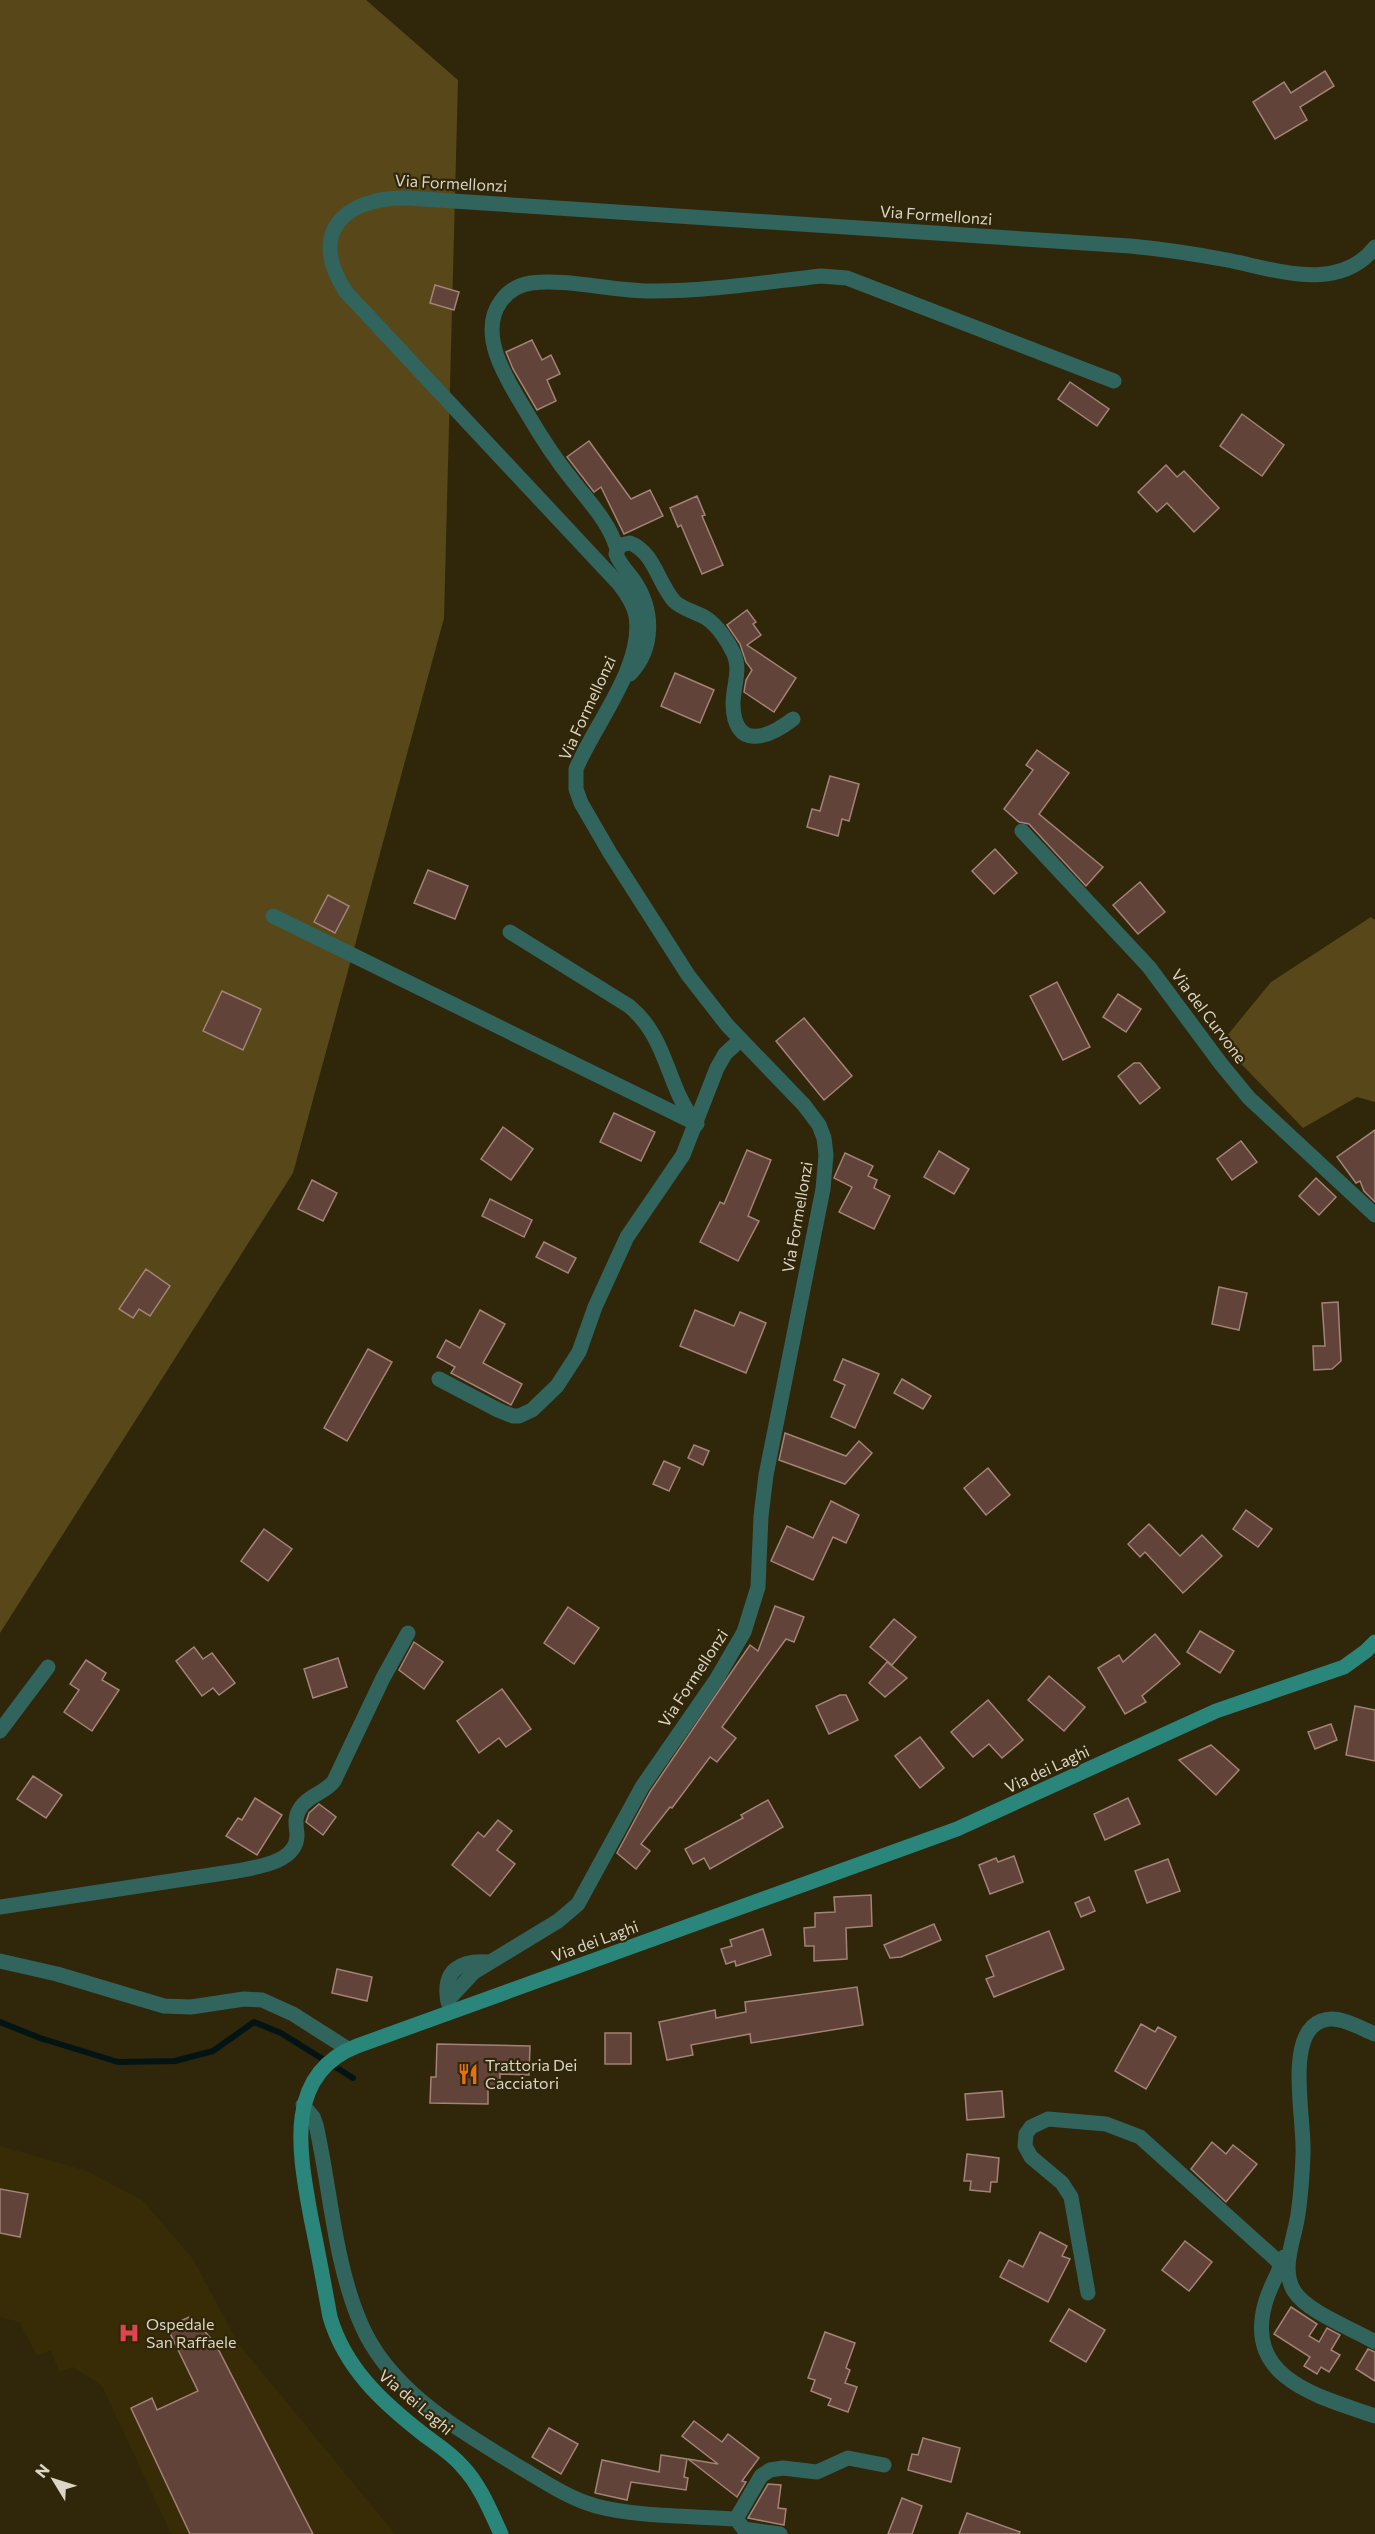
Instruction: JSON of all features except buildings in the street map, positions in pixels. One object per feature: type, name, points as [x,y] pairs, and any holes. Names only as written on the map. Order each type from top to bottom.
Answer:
[{"type":"main road","name":"Via dei Laghi","points":[[501,2534],[484,2499],[466,2471],[365,2383],[350,2363],[337,2338],[330,2317],[304,2175],[300,2140],[303,2105],[322,2070],[348,2049],[449,2006],[957,1829],[1216,1711],[1344,1667],[1375,1642]]},
{"type":"street","name":"Via Formellonzi","points":[[449,2006],[468,1976],[564,1917],[581,1900],[646,1780],[723,1670],[744,1632],[754,1606],[758,1587],[764,1488],[823,1189],[826,1155],[824,1138],[812,1114],[740,1040],[688,975],[609,853],[578,796],[575,783],[576,769],[623,680],[633,650],[636,622],[634,610],[624,590],[358,306],[337,278],[330,257],[330,239],[340,220],[354,210],[376,200],[407,198],[1130,246],[1210,257],[1278,273],[1317,275],[1338,272],[1349,267],[1375,247]]},
{"type":"street","points":[[623,680],[637,666],[642,656],[649,626],[641,592],[618,560],[617,549],[605,522],[560,463],[508,380],[491,328],[494,313],[506,294],[520,286],[545,283],[664,291],[821,276],[847,278],[1114,381]]},
{"type":"street","points":[[617,549],[621,545],[630,543],[641,550],[674,601],[710,622],[730,647],[737,672],[734,711],[743,732],[751,737],[763,737],[793,719]]},
{"type":"street","name":"Via del Curvone","points":[[1022,831],[1149,967],[1249,1098],[1375,1215]]},
{"type":"street","points":[[273,916],[697,1124]]},
{"type":"street","points":[[510,932],[629,1006],[643,1018],[653,1032],[684,1105],[697,1124]]},
{"type":"street","points":[[439,1379],[513,1416],[526,1414],[544,1400],[571,1366],[585,1338],[597,1301],[627,1237],[678,1164],[697,1124],[717,1068],[725,1054],[740,1040]]},
{"type":"street","points":[[0,1907],[237,1871],[268,1864],[289,1854],[296,1843],[298,1810],[334,1781],[382,1678],[408,1633]]},
{"type":"street","points":[[0,1731],[48,1667]]},
{"type":"street","points":[[0,1961],[57,1974],[164,2006],[191,2007],[244,1999],[262,2000],[281,2007],[348,2049]]},
{"type":"street","points":[[1375,2034],[1346,2022],[1331,2019],[1313,2026],[1304,2039],[1300,2071],[1304,2154],[1296,2226],[1289,2263],[1294,2291],[1312,2307],[1375,2342]]},
{"type":"street","points":[[303,2105],[313,2117],[316,2125],[342,2259],[353,2303],[371,2345],[401,2382],[459,2428],[570,2496],[606,2508],[780,2534]]},
{"type":"street","points":[[1088,2293],[1071,2197],[1062,2183],[1031,2157],[1025,2146],[1026,2134],[1031,2127],[1048,2118],[1106,2124],[1140,2137],[1282,2265]]},
{"type":"street","points":[[1296,2226],[1282,2265],[1269,2292],[1261,2322],[1262,2343],[1270,2361],[1286,2378],[1301,2388],[1375,2416]]},
{"type":"street","points":[[741,2527],[758,2481],[770,2470],[783,2468],[817,2472],[848,2458],[884,2465]]},
{"type":"shaded area","points":[[0,0],[366,0],[458,80],[444,618],[293,1173],[0,1633]]},
{"type":"shaded area","points":[[1371,917],[1375,920],[1375,1102],[1357,1097],[1303,1128],[1221,1043],[1271,982]]},
{"type":"shaded area","name":"Ospedale San Raffaele","points":[[0,2146],[87,2171],[143,2201],[193,2259],[238,2343],[395,2534],[171,2534],[102,2386],[73,2367],[59,2372],[51,2350],[37,2355],[19,2322],[0,2317]]},
{"type":"waterway","points":[[0,2022],[40,2038],[118,2062],[175,2061],[213,2051],[254,2022],[281,2033],[353,2078]]},
{"type":"place","name":"Trattoria Dei Cacciatori","points":[[468,2074]]},
{"type":"place","name":"Ospedale San Raffaele","points":[[129,2333]]}]
